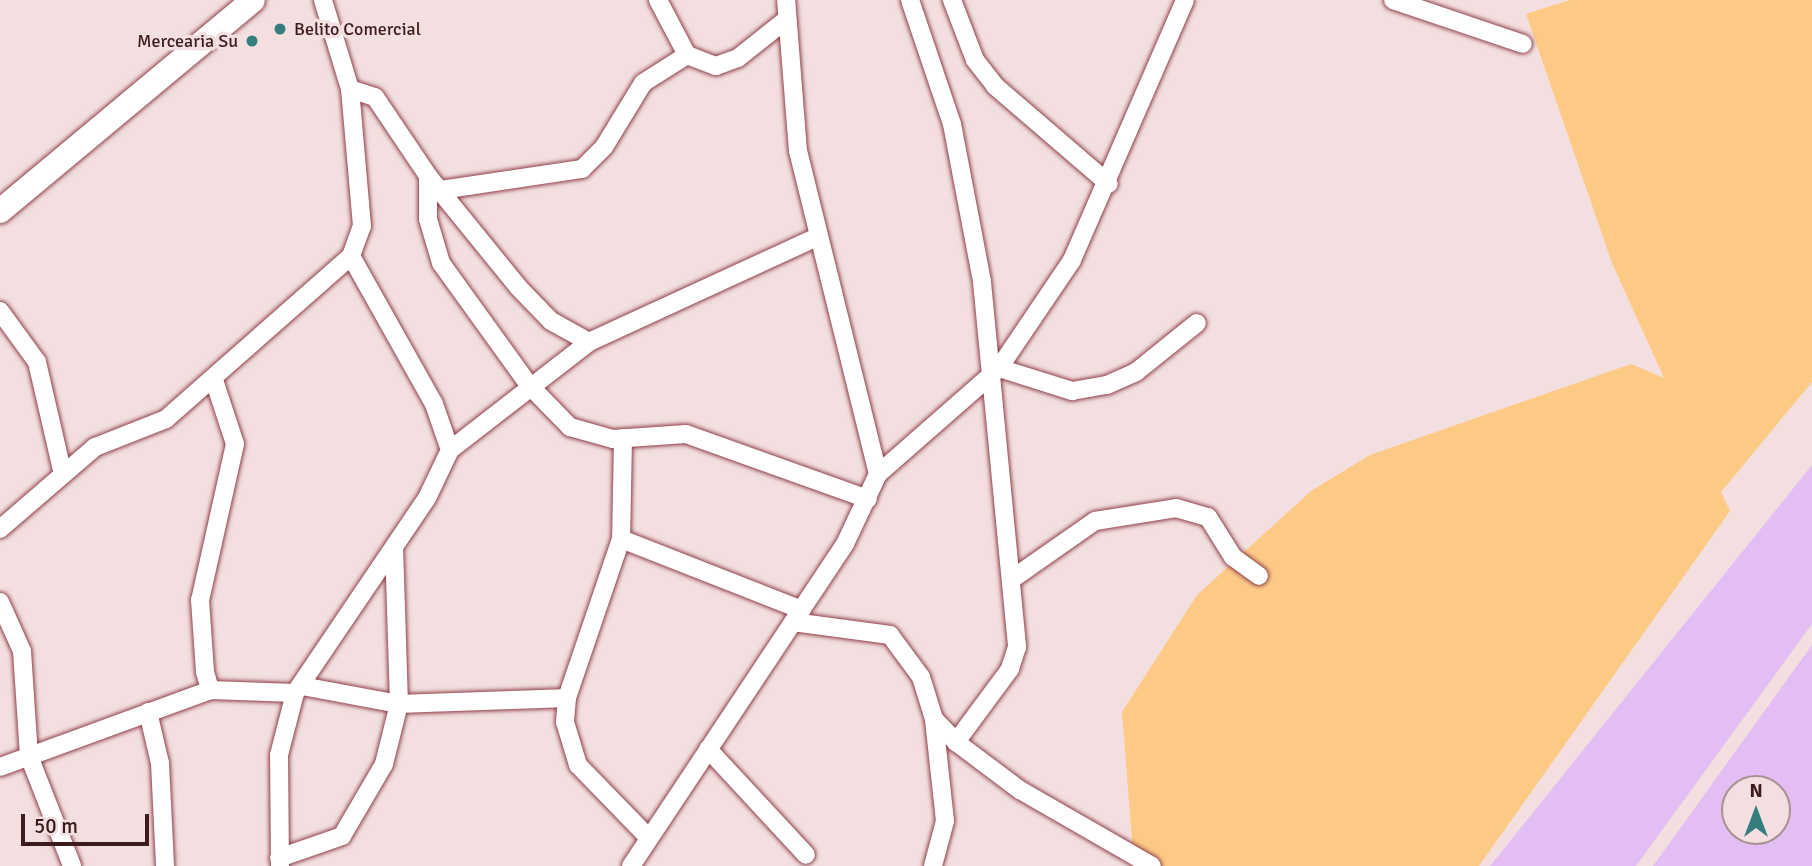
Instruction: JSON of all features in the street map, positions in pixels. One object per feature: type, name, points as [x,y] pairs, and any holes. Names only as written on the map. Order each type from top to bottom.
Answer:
[{"type":"main road","points":[[0,211],[253,0]]},
{"type":"street","points":[[0,529],[62,470],[114,436],[166,419],[214,380],[351,256],[362,226],[349,89],[323,0]]},
{"type":"street","points":[[658,0],[687,55],[726,66],[787,19]]},
{"type":"street","points":[[786,0],[798,151],[815,238],[868,413],[878,474]]},
{"type":"street","points":[[910,0],[952,124],[982,282],[995,370],[1012,579],[1014,659],[956,741]]},
{"type":"street","points":[[952,0],[975,60],[995,86],[1109,184]]},
{"type":"street","points":[[631,866],[797,616],[868,499],[878,474],[995,370],[1072,260],[1109,184],[1185,0]]},
{"type":"street","points":[[1393,0],[1523,44]]},
{"type":"street","points":[[441,190],[582,169],[604,147],[643,83],[687,55]]},
{"type":"street","points":[[349,89],[375,97],[428,176],[543,313],[589,342]]},
{"type":"street","points":[[428,176],[428,219],[440,263],[529,385],[570,427],[623,438],[686,434],[868,499]]},
{"type":"street","points":[[394,549],[399,704],[384,764],[358,818],[323,847],[279,862],[279,755],[298,690],[394,549],[450,450],[529,385],[589,342],[815,238]]},
{"type":"street","points":[[351,256],[434,404],[450,450]]},
{"type":"street","points":[[0,311],[37,362],[62,470]]},
{"type":"street","points":[[995,370],[1072,391],[1107,385],[1136,372],[1197,323]]},
{"type":"street","points":[[210,690],[198,621],[235,444],[214,380]]},
{"type":"street","points":[[623,438],[621,539],[567,698],[568,740],[578,765],[648,837]]},
{"type":"street","points":[[1012,579],[1096,521],[1177,508],[1208,517],[1233,557],[1259,576]]},
{"type":"street","points":[[621,539],[797,616],[890,635],[921,677],[934,719],[945,821],[933,866]]},
{"type":"street","points":[[0,602],[22,650],[29,756],[72,866]]},
{"type":"street","points":[[0,767],[210,690],[298,690],[399,704],[567,698]]},
{"type":"street","points":[[148,712],[160,763],[165,866]]},
{"type":"street","points":[[934,719],[956,741],[1020,790],[1152,866]]},
{"type":"street","points":[[708,749],[806,855]]},
{"type":"shaded area","points":[[1570,0],[1812,0],[1812,382],[1721,492],[1730,511],[1479,866],[1134,866],[1122,712],[1197,595],[1311,491],[1370,455],[1631,364],[1664,378],[1612,263],[1526,14]]},
{"type":"shaded area","points":[[1812,465],[1812,624],[1636,866],[1490,866]]},
{"type":"shaded area","points":[[1812,645],[1812,866],[1653,866]]},
{"type":"place","name":"Belito Comercial","points":[[280,29]]},
{"type":"place","name":"Mercearia Su","points":[[252,41]]}]
